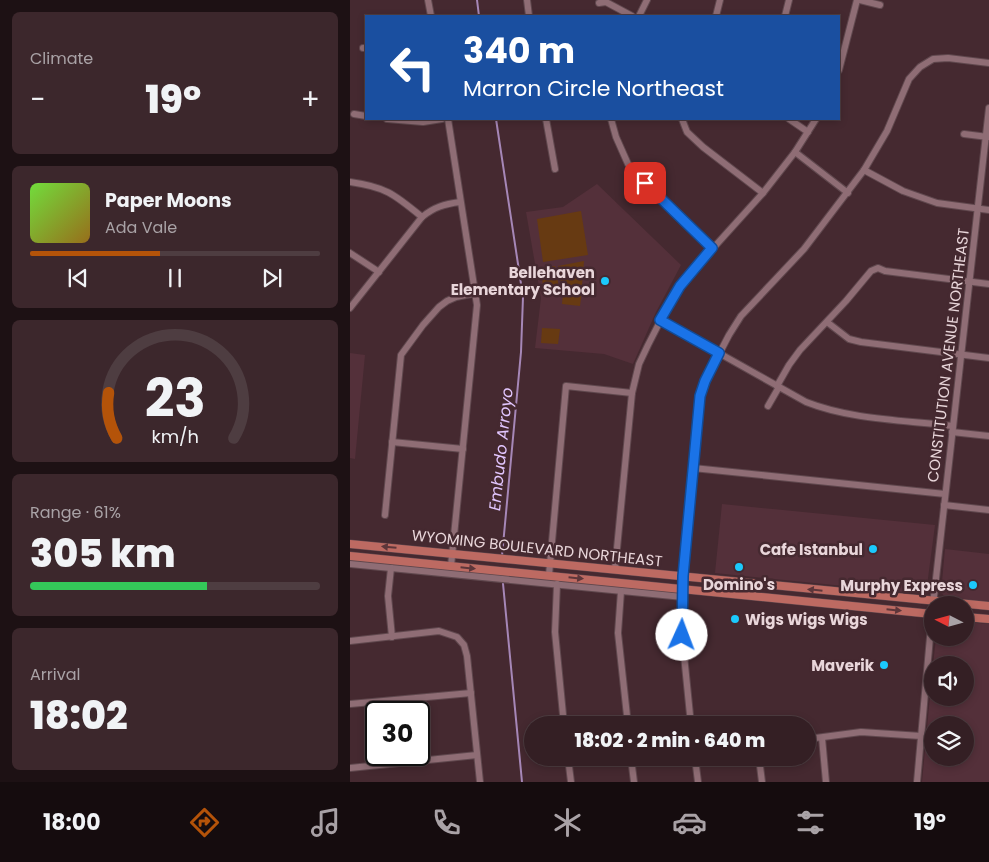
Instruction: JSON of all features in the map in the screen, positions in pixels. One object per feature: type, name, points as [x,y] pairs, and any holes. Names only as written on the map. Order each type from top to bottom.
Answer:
[{"type":"main road","name":"WYOMING BOULEVARD NORTHEAST","points":[[350,544],[549,562],[924,602]]},
{"type":"main road","name":"WYOMING BOULEVARD NORTHEAST","points":[[350,556],[452,566],[489,574],[510,576],[548,575],[924,613]]},
{"type":"main road","name":"WYOMING BOULEVARD NORTHEAST","points":[[974,605],[989,606]]},
{"type":"main road","points":[[974,618],[989,619]]},
{"type":"street","points":[[428,0],[431,15]]},
{"type":"street","points":[[526,0],[529,15]]},
{"type":"street","points":[[640,15],[647,0]]},
{"type":"street","points":[[716,15],[720,0]]},
{"type":"street","points":[[785,15],[788,0]]},
{"type":"street","points":[[840,66],[859,0],[880,5]]},
{"type":"street","points":[[599,3],[606,2],[630,15]]},
{"type":"street","points":[[691,716],[682,635],[682,588],[700,396],[705,381],[719,353],[742,316],[800,255],[864,170],[887,131],[909,79],[920,67],[933,59],[948,58],[989,63]]},
{"type":"street","name":"CONSTITUTION AVENUE NORTHEAST","points":[[935,596],[989,108]]},
{"type":"street","points":[[354,114],[365,116]]},
{"type":"street","points":[[399,120],[423,122],[436,120]]},
{"type":"street","points":[[448,120],[476,293],[476,316],[452,566]]},
{"type":"street","points":[[546,120],[555,169]]},
{"type":"street","points":[[611,120],[623,155],[631,168],[655,194],[712,248]]},
{"type":"street","points":[[682,120],[688,132],[703,147],[763,193]]},
{"type":"street","points":[[790,120],[808,132]]},
{"type":"street","points":[[615,569],[632,393],[639,364],[660,320],[680,286],[763,193],[795,152],[815,120]]},
{"type":"street","points":[[964,134],[987,137]]},
{"type":"street","points":[[795,152],[848,193]]},
{"type":"street","points":[[864,170],[903,191],[937,203],[989,210]]},
{"type":"street","points":[[350,182],[385,189],[422,217]]},
{"type":"street","points":[[350,308],[422,217],[440,205],[460,202]]},
{"type":"street","points":[[350,253],[379,272]]},
{"type":"street","points":[[768,406],[789,365],[800,350],[828,322],[871,271],[878,268],[884,271],[989,284]]},
{"type":"street","points":[[385,515],[401,355],[423,324],[439,307],[456,297],[476,293]]},
{"type":"street","points":[[660,320],[806,402],[822,408],[846,414],[989,436]]},
{"type":"street","points":[[828,322],[849,338],[861,342],[989,358]]},
{"type":"street","points":[[548,575],[566,386],[632,393]]},
{"type":"street","points":[[392,442],[463,449]]},
{"type":"street","points":[[693,468],[945,494]]},
{"type":"street","points":[[944,505],[989,510]]},
{"type":"street","points":[[350,564],[489,574]]},
{"type":"street","points":[[391,568],[388,596],[392,637]]},
{"type":"street","points":[[510,576],[557,584],[683,597]]},
{"type":"street","points":[[557,584],[554,632],[563,716]]},
{"type":"street","points":[[620,591],[618,633],[627,716]]},
{"type":"street","points":[[350,641],[440,631],[458,637],[464,645],[480,782]]},
{"type":"street","points":[[917,782],[929,646]]},
{"type":"street","points":[[350,704],[471,693]]},
{"type":"street","points":[[816,738],[861,732],[921,736]]},
{"type":"street","points":[[822,738],[826,782]]},
{"type":"street","points":[[350,768],[477,755]]},
{"type":"street","points":[[569,766],[571,782]]},
{"type":"street","points":[[632,766],[634,782]]},
{"type":"street","points":[[696,766],[698,782]]},
{"type":"street","points":[[760,766],[762,782]]},
{"type":"shaded area","name":"Bellehaven Elementary School","points":[[597,184],[681,265],[656,312],[633,364],[604,354],[535,348],[541,298],[526,212],[563,207]]},
{"type":"shaded area","points":[[581,211],[588,255],[543,262],[537,219]]},
{"type":"shaded area","points":[[584,261],[582,285],[562,289],[558,266]]},
{"type":"shaded area","points":[[555,266],[559,288],[543,287],[541,268]]},
{"type":"shaded area","points":[[582,290],[580,306],[562,304],[563,293]]},
{"type":"shaded area","points":[[542,328],[560,329],[558,344],[541,343]]},
{"type":"shaded area","points":[[350,353],[365,355],[355,459],[350,458]]},
{"type":"shaded area","points":[[722,504],[935,525],[926,593],[715,573]]},
{"type":"shaded area","points":[[945,549],[989,554],[989,602],[974,601],[974,596],[945,596],[941,593]]},
{"type":"shaded area","points":[[974,623],[989,624],[989,782],[922,782],[924,761],[924,766],[974,766],[974,716],[928,716],[929,706],[974,706],[974,656],[934,656],[935,646],[974,646]]},
{"type":"waterway","name":"Embudo Arroyo","points":[[477,0],[479,15]]},
{"type":"waterway","name":"Embudo Arroyo","points":[[496,120],[523,297],[521,352],[502,556]]},
{"type":"waterway","name":"Embudo Arroyo","points":[[502,573],[522,782]]},
{"type":"place","name":"Bellehaven Elementary School","points":[[605,281]]},
{"type":"place","name":"Cafe Istanbul","points":[[873,549]]},
{"type":"place","name":"Domino's","points":[[739,567]]},
{"type":"place","name":"Murphy Express","points":[[973,585]]},
{"type":"place","name":"Wigs Wigs Wigs","points":[[735,619]]},
{"type":"place","name":"Maverik","points":[[884,665]]},
{"type":"route","points":[[645,183],[712,248],[680,286],[660,320],[719,353],[700,396],[682,588],[682,635]]}]
